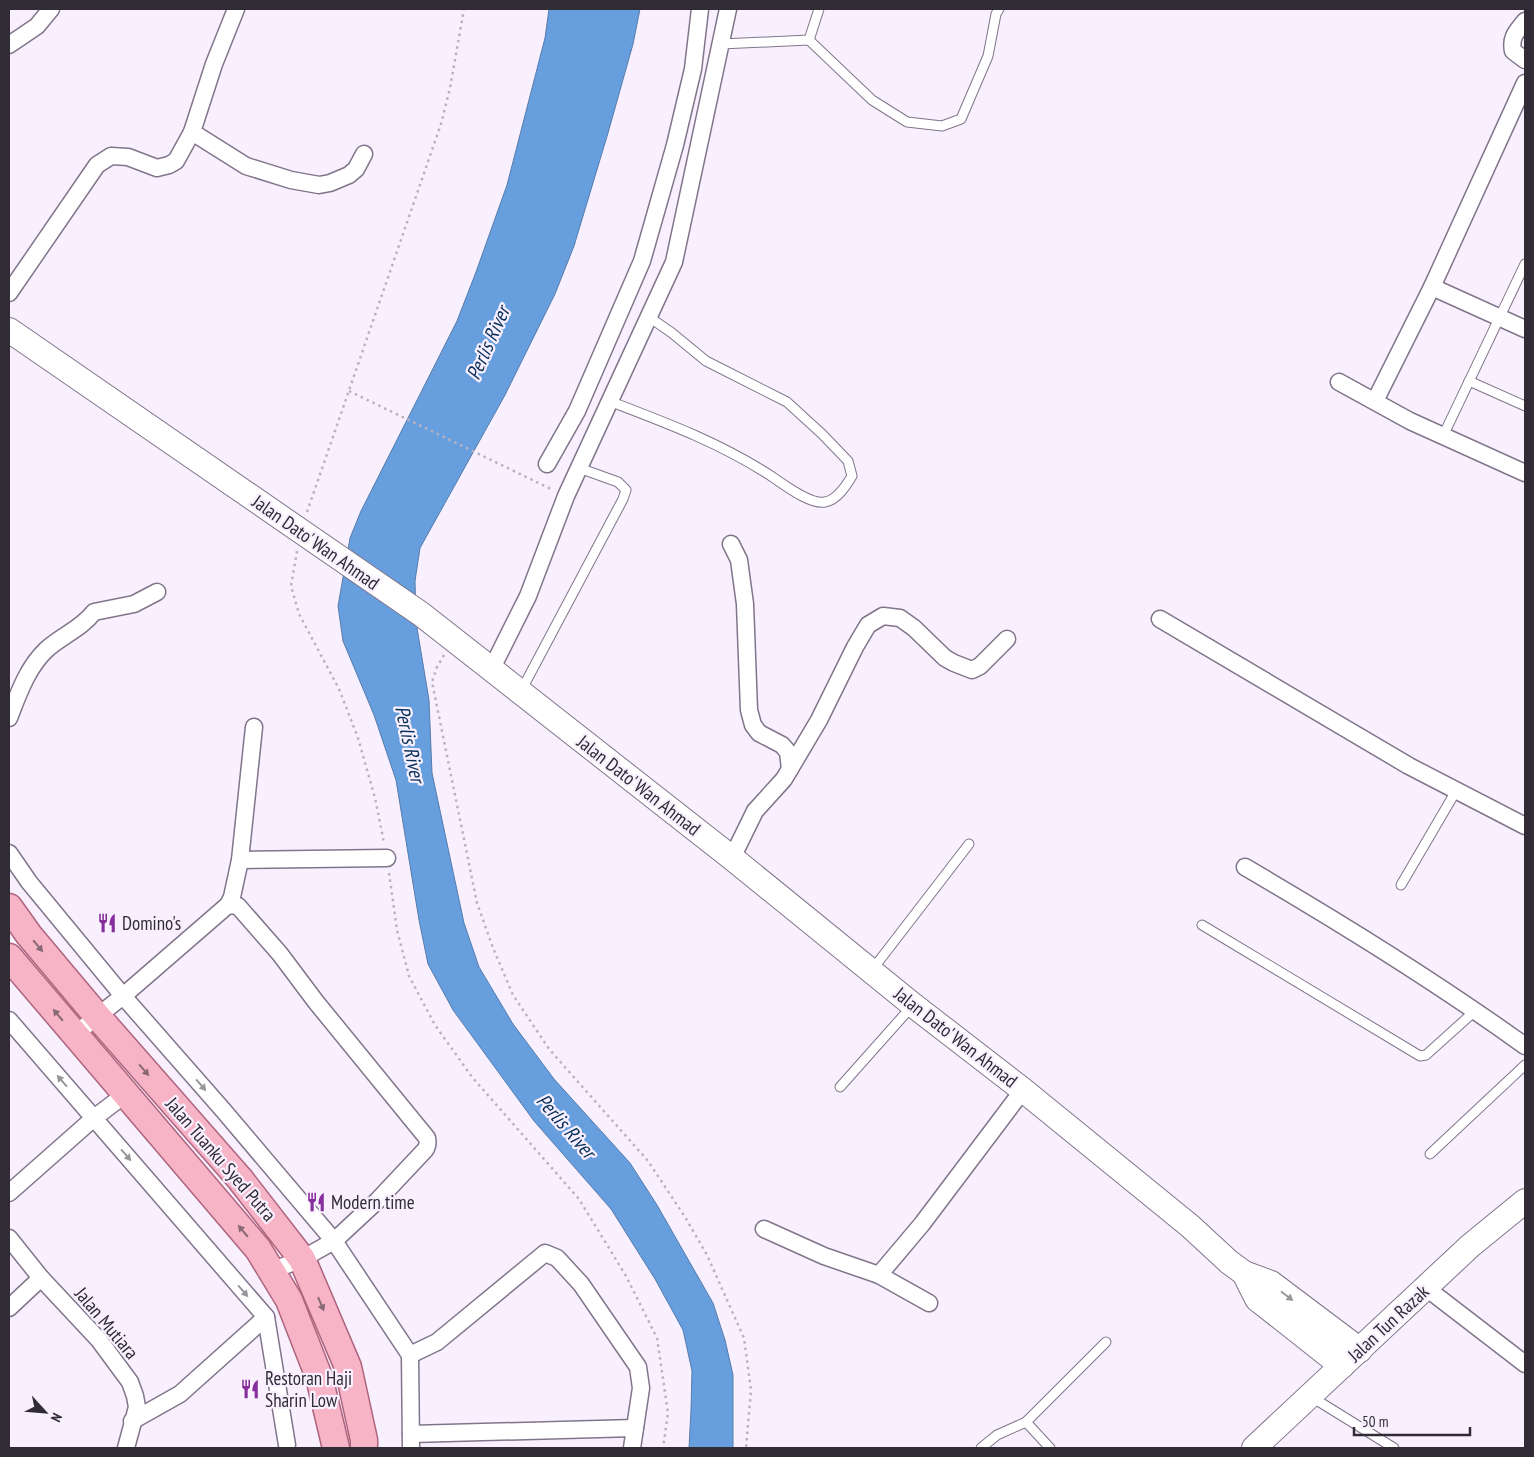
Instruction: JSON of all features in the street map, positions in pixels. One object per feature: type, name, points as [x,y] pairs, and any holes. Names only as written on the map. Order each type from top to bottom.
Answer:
[{"type":"main road","name":"Jalan Dato' Wan Ahmad","points":[[12,335],[421,614],[732,858],[913,1005],[1023,1090],[1190,1226],[1244,1273]]},
{"type":"main road","name":"Jalan Tuanku Syed Putra","points":[[9,907],[29,935],[97,1016],[240,1179],[302,1259],[348,1367],[364,1440],[364,1448]]},
{"type":"main road","name":"Jalan Tuanku Syed Putra","points":[[9,957],[74,1035],[127,1093],[258,1249],[289,1300],[319,1377],[336,1448]]},
{"type":"main road","name":"Jalan Tun Razak","points":[[1254,1448],[1470,1246],[1521,1208]]},
{"type":"main road","points":[[1244,1273],[1271,1284],[1360,1350]]},
{"type":"main road","points":[[1244,1273],[1257,1299],[1342,1366]]},
{"type":"street","points":[[9,45],[37,26],[51,9]]},
{"type":"street","points":[[9,293],[97,165],[111,156],[119,155],[157,168],[172,164],[179,157],[192,132],[214,64],[236,9]]},
{"type":"street","points":[[547,464],[577,411],[642,261],[672,154],[693,69],[700,9]]},
{"type":"street","points":[[491,670],[528,596],[566,496],[669,275],[678,250],[728,9]]},
{"type":"street","points":[[1525,21],[1514,34],[1512,43],[1513,51],[1525,60]]},
{"type":"street","points":[[1375,401],[1432,287],[1525,83]]},
{"type":"street","points":[[192,132],[246,166],[291,180],[319,184],[330,183],[349,175],[356,169],[364,154]]},
{"type":"street","points":[[1432,287],[1525,329]]},
{"type":"street","points":[[1339,382],[1410,420],[1525,473]]},
{"type":"street","points":[[731,544],[739,560],[745,604],[749,710],[753,725],[759,733],[782,745],[788,752],[790,769]]},
{"type":"street","points":[[9,718],[22,686],[35,662],[44,651],[88,619],[94,612],[134,604],[157,592]]},
{"type":"street","points":[[732,858],[754,811],[784,779],[819,720],[868,625],[883,616],[900,618],[914,628],[945,658],[972,670],[980,666],[1007,639]]},
{"type":"street","points":[[1160,619],[1409,766],[1525,826]]},
{"type":"street","points":[[74,1035],[123,996],[228,905],[232,897],[240,860],[254,727]]},
{"type":"street","points":[[9,853],[28,882],[123,996],[334,1241],[410,1355],[411,1441],[634,1428]]},
{"type":"street","points":[[240,860],[387,858]]},
{"type":"street","points":[[1245,867],[1353,930],[1476,1010],[1525,1046]]},
{"type":"street","points":[[228,905],[238,906],[280,954],[316,1002],[427,1138],[428,1146],[377,1201],[334,1241],[302,1259],[271,1271]]},
{"type":"street","points":[[9,1020],[266,1317],[287,1445]]},
{"type":"street","points":[[879,1275],[922,1224],[1023,1090]]},
{"type":"street","points":[[9,1193],[94,1118],[127,1093]]},
{"type":"street","points":[[764,1229],[824,1256],[879,1275],[929,1303]]},
{"type":"street","name":"Jalan Mutiara","points":[[9,1238],[41,1278],[99,1340],[130,1382],[137,1407],[126,1448]]},
{"type":"street","points":[[410,1355],[437,1342],[544,1253],[557,1258],[581,1284],[638,1367],[641,1388],[632,1448]]},
{"type":"street","points":[[9,1308],[41,1278]]},
{"type":"street","points":[[1425,1288],[1525,1364]]},
{"type":"street","points":[[132,1421],[180,1394],[266,1317]]},
{"type":"lane","points":[[809,40],[819,9]]},
{"type":"lane","points":[[721,44],[809,40],[872,100],[907,122],[942,126],[961,119],[988,56],[996,14],[1000,9]]},
{"type":"lane","points":[[1443,436],[1525,264]]},
{"type":"lane","points":[[609,401],[685,430],[715,444],[748,461],[812,500],[824,503],[834,499],[852,476],[848,461],[787,402],[706,362],[672,333],[649,317]]},
{"type":"lane","points":[[1469,381],[1525,406]]},
{"type":"lane","points":[[520,693],[623,499],[626,490],[618,482],[579,468]]},
{"type":"lane","points":[[1401,885],[1456,791]]},
{"type":"lane","points":[[872,970],[969,844]]},
{"type":"lane","points":[[1202,925],[1420,1056],[1426,1055],[1476,1010]]},
{"type":"lane","points":[[840,1087],[913,1005]]},
{"type":"lane","points":[[1430,1154],[1525,1065]]},
{"type":"lane","points":[[981,1448],[997,1435],[1026,1422],[1106,1342]]},
{"type":"lane","points":[[1310,1396],[1394,1448]]},
{"type":"lane","points":[[1026,1422],[1050,1448]]},
{"type":"path","points":[[464,9],[450,88],[441,124],[300,531],[291,586],[299,614],[339,690],[358,738],[375,798],[387,858],[397,930],[409,976],[435,1025],[472,1077],[579,1199],[626,1276],[656,1338],[668,1413],[663,1448]]},
{"type":"path","points":[[349,391],[566,496]]},
{"type":"path","points":[[453,639],[437,667],[432,682],[476,903],[513,995],[549,1049],[648,1161],[685,1217],[707,1255],[744,1338],[751,1390],[746,1448]]},
{"type":"water","name":"Perlis River","points":[[549,9],[640,9],[633,44],[608,133],[574,246],[555,294],[505,395],[420,548],[415,581],[416,622],[429,700],[432,773],[464,923],[479,967],[513,1024],[554,1079],[630,1163],[657,1205],[713,1303],[725,1340],[733,1375],[733,1448],[689,1448],[692,1371],[683,1330],[655,1279],[611,1209],[534,1121],[453,1010],[428,964],[396,780],[374,715],[343,641],[338,606],[350,538],[361,511],[457,321],[507,185],[545,38]]},
{"type":"place","name":"Domino's","points":[[107,923]]},
{"type":"place","name":"Modern time","points":[[316,1202]]},
{"type":"place","name":"Restoran Haji Sharin Low","points":[[250,1389]]}]
